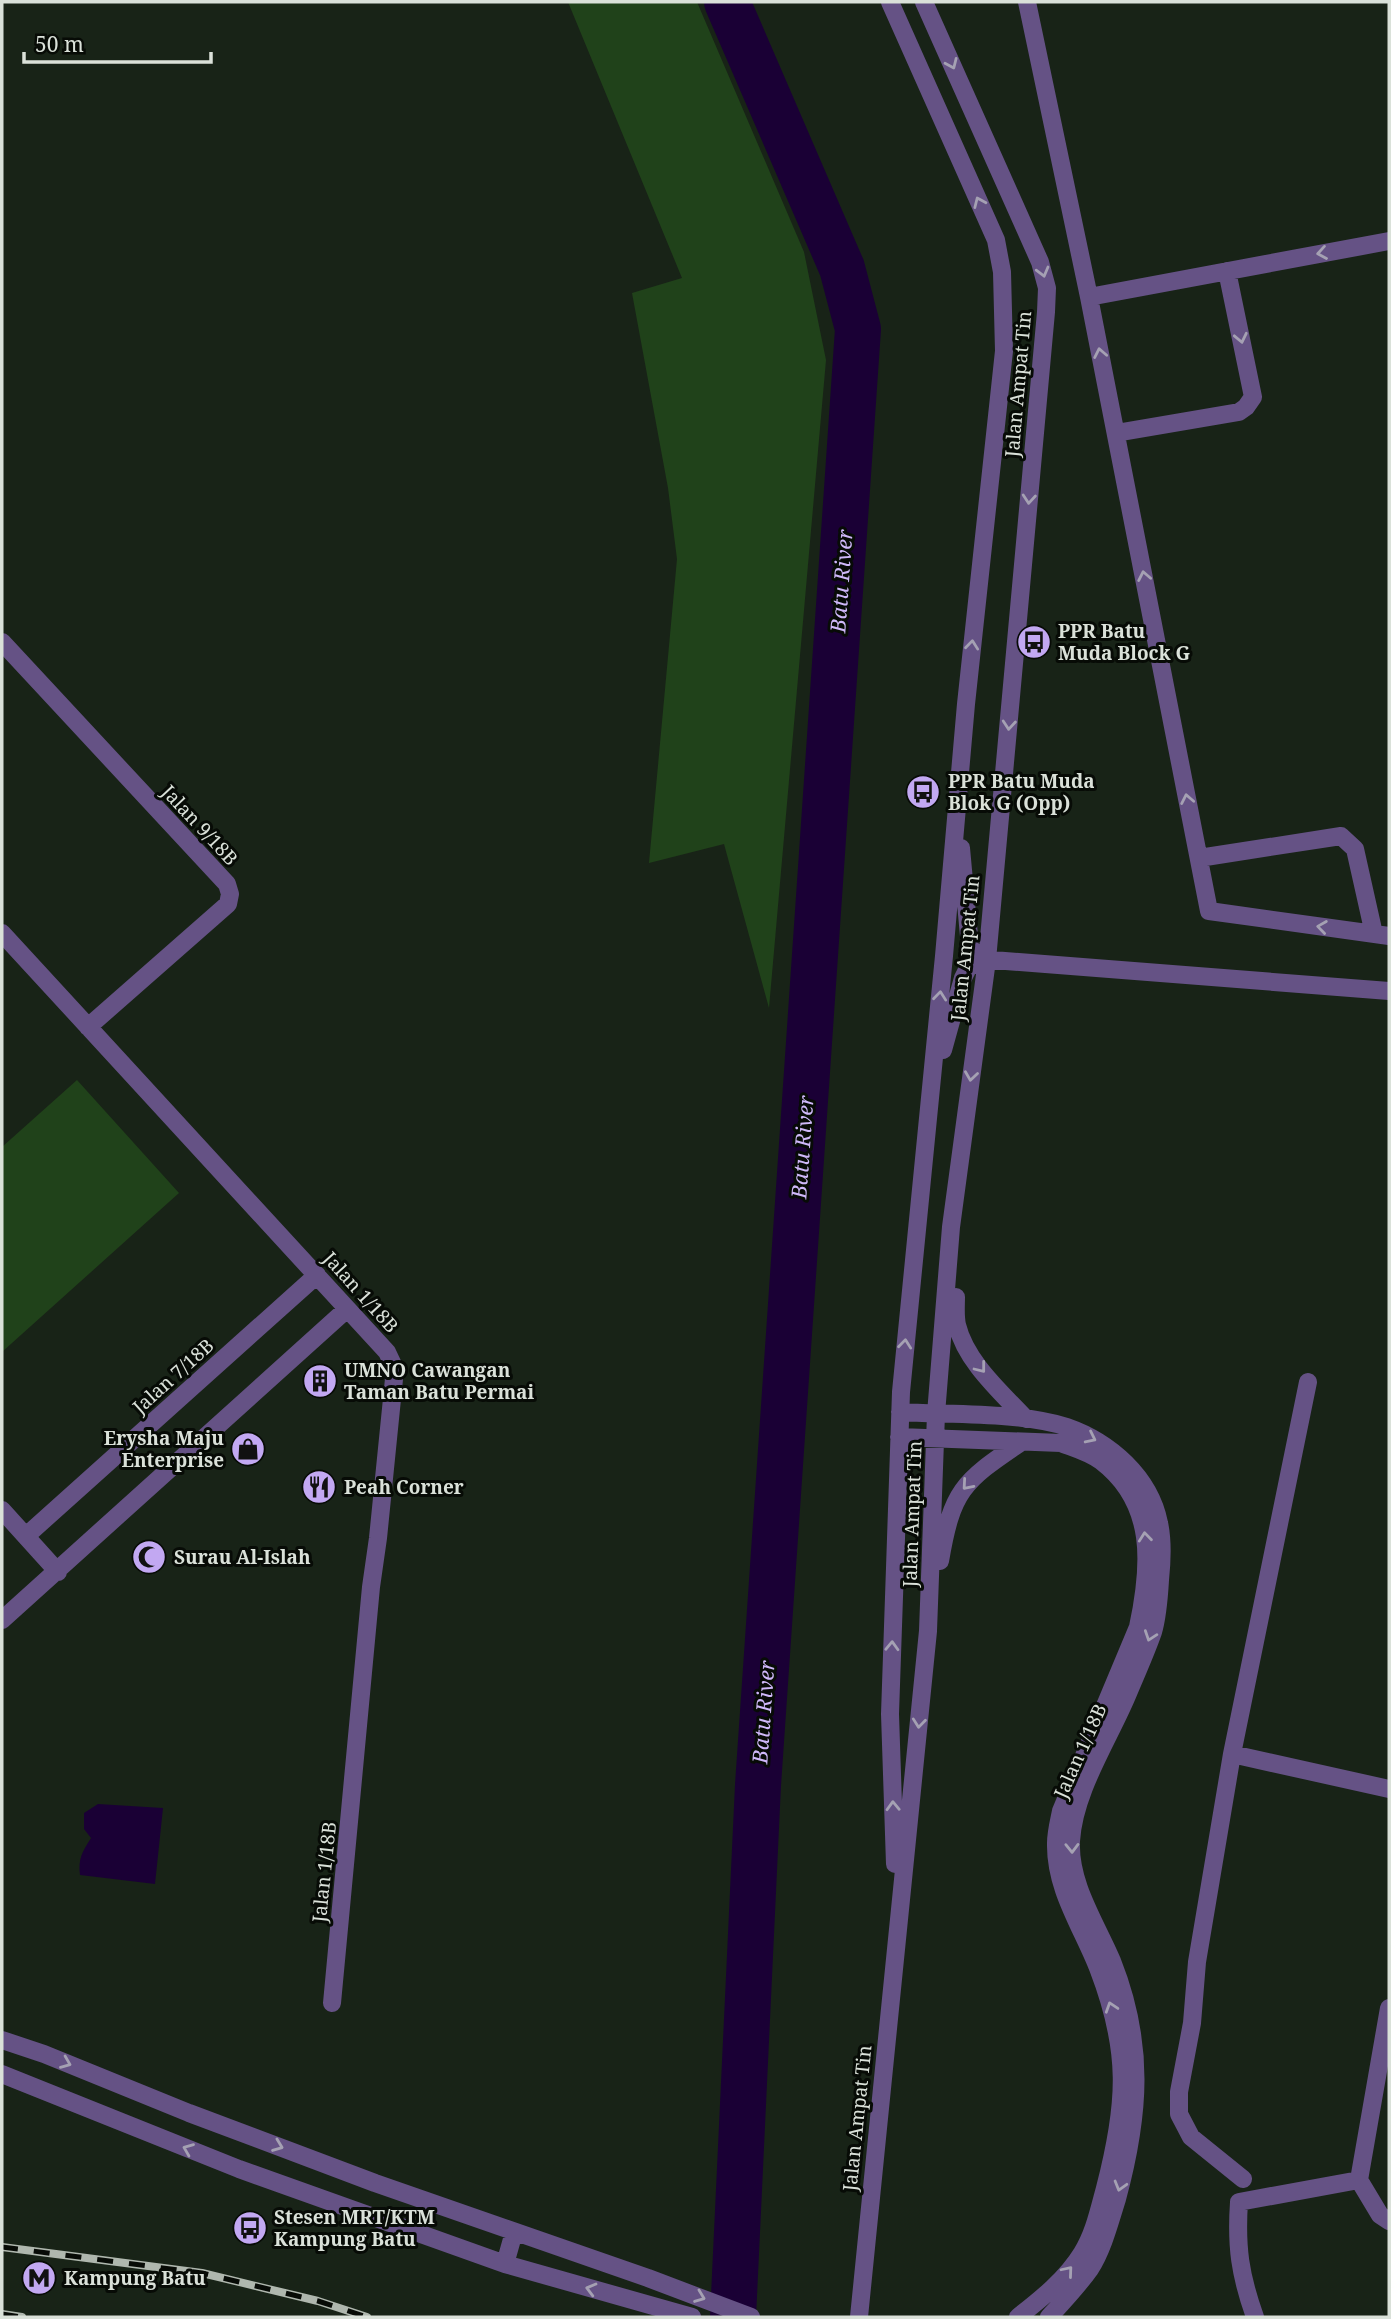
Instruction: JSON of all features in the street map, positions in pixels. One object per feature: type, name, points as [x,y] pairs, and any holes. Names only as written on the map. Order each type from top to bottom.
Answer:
[{"type":"street","name":"Jalan Ampat Tin","points":[[890,2],[996,240],[1002,272],[1004,351],[956,811],[900,1412],[890,1714],[897,1924]]},
{"type":"street","name":"Jalan Ampat Tin","points":[[859,2317],[929,1631],[936,1414],[951,1227],[987,960],[1047,288],[1040,262],[924,2]]},
{"type":"street","points":[[1027,2],[1089,297],[1209,911],[1382,935],[1355,849],[1341,836],[1199,858]]},
{"type":"street","points":[[1089,297],[1389,241]]},
{"type":"street","points":[[1116,433],[1239,412],[1253,397],[1227,271]]},
{"type":"street","name":"Jalan 9/18B","points":[[2,642],[227,884],[230,894],[228,904],[88,1027]]},
{"type":"street","points":[[956,811],[968,939],[975,954],[987,960]]},
{"type":"street","name":"Jalan 1/18B","points":[[2,933],[387,1352],[395,1369],[371,1587],[332,2003]]},
{"type":"street","points":[[930,1097],[963,978],[974,962],[987,960],[1389,991]]},
{"type":"street","points":[[957,1185],[956,1322],[962,1340],[975,1360],[1026,1419]]},
{"type":"street","name":"Jalan 7/18B","points":[[26,1536],[317,1275]]},
{"type":"street","points":[[2,1620],[347,1309]]},
{"type":"street","points":[[1243,2179],[1191,2137],[1179,2115],[1179,2092],[1192,2024],[1198,1962],[1232,1754],[1308,1382]]},
{"type":"street","name":"Jalan 1/18B","points":[[900,1412],[1026,1419],[1085,1434],[1108,1446],[1122,1460],[1150,1494],[1158,1519],[1162,1553],[1159,1599],[1153,1631],[1129,1693],[1075,1815],[1071,1843],[1079,1887],[1112,1963],[1131,2024],[1136,2068],[1136,2112],[1128,2160],[1103,2239],[1091,2267],[1049,2317]]},
{"type":"street","name":"Jalan 1/18B","points":[[899,1437],[1060,1443],[1100,1460],[1125,1485],[1136,1502],[1144,1523],[1147,1553],[1144,1597],[1138,1627],[1061,1811],[1056,1842],[1064,1892],[1098,1968],[1118,2028],[1123,2066],[1122,2111],[1093,2229],[1082,2253],[1059,2281],[1018,2317]]},
{"type":"street","points":[[929,1631],[947,1521],[956,1497],[980,1470],[1020,1443]]},
{"type":"street","points":[[2,1510],[58,1572]]},
{"type":"street","points":[[1232,1754],[1389,1789]]},
{"type":"street","points":[[1389,2008],[1359,2180],[1380,2215],[1389,2221]]},
{"type":"street","points":[[2,2040],[44,2054],[238,2132],[751,2317]]},
{"type":"street","points":[[2,2074],[239,2169],[505,2264],[692,2317]]},
{"type":"street","points":[[1255,2317],[1243,2285],[1238,2250],[1239,2202],[1359,2180]]},
{"type":"street","points":[[505,2264],[514,2232]]},
{"type":"street","points":[[531,2273],[535,2239]]},
{"type":"green space","points":[[568,2],[697,2],[804,252],[826,360],[769,1008],[724,844],[649,863],[677,559],[668,488],[632,293],[682,278]]},
{"type":"green space","points":[[77,1080],[179,1193],[2,1352],[2,1147]]},
{"type":"shaded area","points":[[98,1804],[163,1808],[155,1884],[80,1875],[81,1856],[91,1838],[84,1829],[84,1813]]},
{"type":"waterway","name":"Batu River","points":[[727,2],[842,268],[858,329],[758,1785],[733,2317]]},
{"type":"railway","points":[[2,2247],[202,2273],[318,2301],[367,2317]]},
{"type":"railway","points":[[2,2314],[22,2317]]},
{"type":"place","name":"PPR Batu Muda Block G","points":[[1034,642]]},
{"type":"place","name":"PPR Batu Muda Blok G (Opp)","points":[[923,792]]},
{"type":"place","name":"UMNO Cawangan Taman Batu Permai","points":[[320,1381]]},
{"type":"place","name":"Erysha Maju Enterprise","points":[[248,1449]]},
{"type":"place","name":"Peah Corner","points":[[319,1487]]},
{"type":"place","name":"Surau Al-Islah","points":[[149,1557]]},
{"type":"place","name":"Stesen MRT/KTM Kampung Batu","points":[[250,2228]]},
{"type":"place","name":"Kampung Batu","points":[[39,2278]]}]
